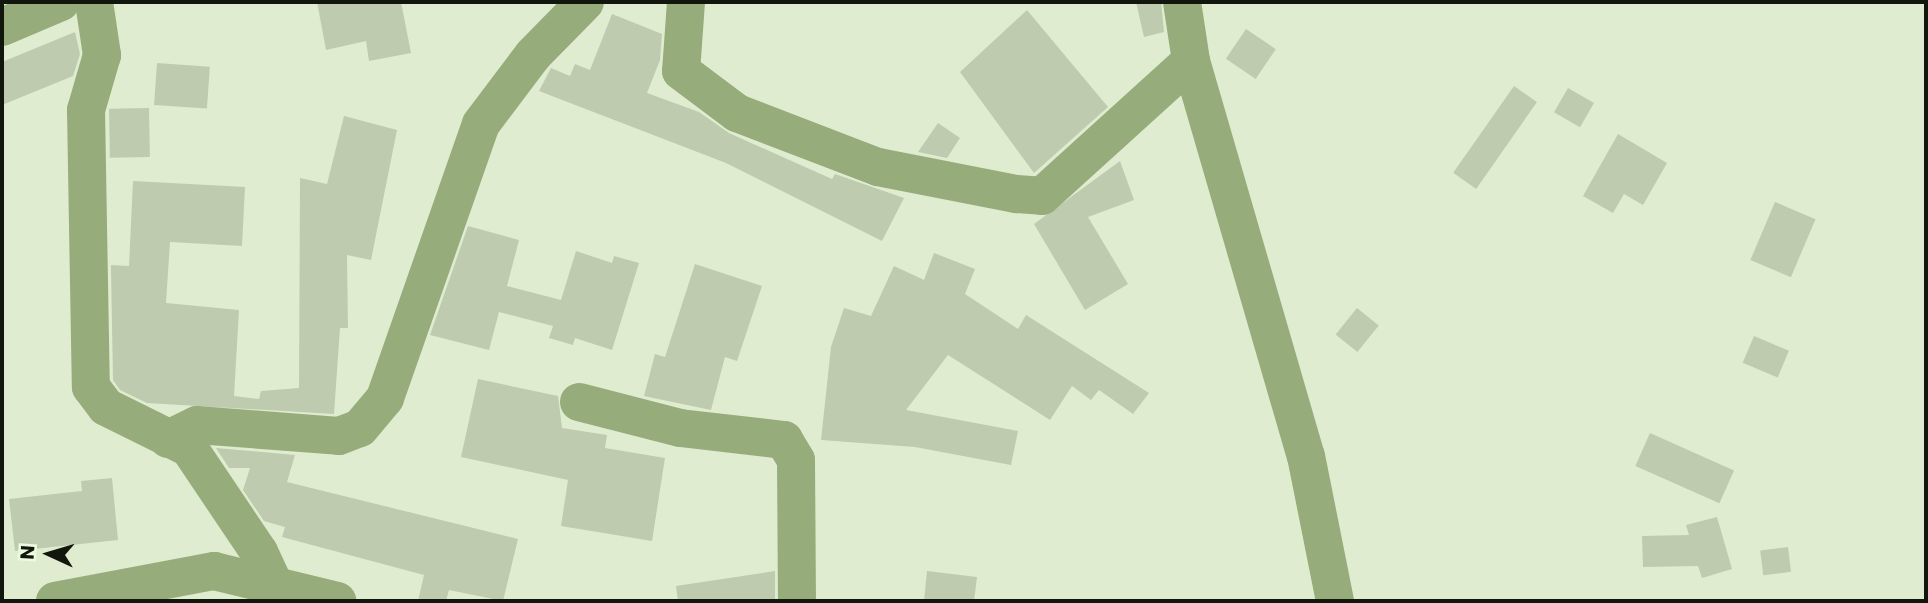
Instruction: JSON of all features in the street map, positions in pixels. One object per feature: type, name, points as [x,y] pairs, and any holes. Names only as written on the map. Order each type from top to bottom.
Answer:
[{"type":"street","points":[[2,27],[61,2]]},
{"type":"street","points":[[94,2],[102,55],[86,110],[91,387],[106,407],[189,448],[259,552],[271,593]]},
{"type":"street","points":[[168,439],[197,425],[340,436],[360,428],[385,398],[481,124],[533,55],[585,2]]},
{"type":"street","points":[[686,2],[681,71],[737,113],[878,167],[1016,194],[1042,196],[1191,61]]},
{"type":"street","points":[[1182,2],[1191,61],[1306,456],[1335,601]]},
{"type":"street","points":[[579,402],[680,428],[784,440],[796,460],[797,601]]},
{"type":"street","points":[[55,601],[214,571],[271,593],[337,601]]},
{"type":"building","points":[[317,2],[401,2],[411,53],[369,61],[366,41],[326,50]]},
{"type":"building","points":[[1136,2],[1161,2],[1164,32],[1144,37]]},
{"type":"building","points":[[1027,10],[1108,107],[1034,173],[960,72]]},
{"type":"building","points":[[612,14],[662,34],[660,60],[647,93],[699,112],[729,133],[832,179],[835,174],[904,198],[882,241],[726,163],[539,91],[551,68],[570,76],[575,64],[590,70]]},
{"type":"building","points":[[1246,29],[1276,49],[1256,79],[1226,59]]},
{"type":"building","points":[[75,32],[80,54],[73,76],[2,105],[2,62]]},
{"type":"building","points":[[157,63],[210,67],[207,109],[154,105]]},
{"type":"building","points":[[1514,86],[1537,102],[1476,189],[1453,173]]},
{"type":"building","points":[[1568,88],[1594,103],[1580,127],[1554,112]]},
{"type":"building","points":[[149,108],[150,157],[110,158],[109,109]]},
{"type":"building","points":[[344,116],[397,130],[371,260],[347,255],[348,328],[340,328],[334,414],[147,403],[120,390],[113,380],[111,265],[129,266],[133,181],[245,187],[242,246],[170,242],[166,303],[239,310],[234,396],[259,399],[261,391],[299,388],[300,178],[327,184]]},
{"type":"building","points":[[938,123],[960,138],[947,158],[918,152]]},
{"type":"building","points":[[1618,134],[1667,163],[1643,205],[1624,194],[1613,213],[1583,196]]},
{"type":"building","points":[[1120,161],[1134,200],[1088,217],[1128,284],[1085,310],[1034,224]]},
{"type":"building","points":[[1775,202],[1816,219],[1791,277],[1750,260]]},
{"type":"building","points":[[468,226],[519,240],[507,286],[561,300],[576,251],[612,263],[614,256],[639,263],[612,350],[575,338],[573,345],[549,338],[553,326],[499,312],[489,350],[430,335]]},
{"type":"building","points":[[934,253],[975,269],[965,294],[1018,329],[1026,315],[1149,393],[1133,414],[1099,390],[1091,400],[1072,386],[1050,420],[948,355],[906,410],[1018,431],[1011,465],[915,447],[821,440],[831,347],[844,308],[871,316],[894,266],[924,280]]},
{"type":"building","points":[[695,264],[762,286],[737,361],[725,357],[711,410],[644,396],[655,354],[665,357]]},
{"type":"building","points":[[1357,308],[1379,326],[1357,352],[1336,334]]},
{"type":"building","points":[[1754,336],[1789,351],[1778,378],[1743,363]]},
{"type":"building","points":[[478,379],[558,396],[562,428],[607,435],[605,448],[665,458],[652,541],[561,526],[568,480],[461,457]]},
{"type":"building","points":[[1650,433],[1734,470],[1719,503],[1635,466]]},
{"type":"building","points":[[216,448],[295,455],[287,482],[518,539],[503,601],[449,590],[446,601],[418,601],[424,575],[282,537],[285,527],[264,521],[243,490],[250,468],[229,468]]},
{"type":"building","points":[[112,478],[118,540],[15,551],[9,499],[82,491],[81,481]]},
{"type":"building","points":[[1717,517],[1732,569],[1702,578],[1698,566],[1643,567],[1642,536],[1689,535],[1686,525]]},
{"type":"building","points":[[1788,547],[1791,572],[1763,575],[1760,550]]},
{"type":"building","points":[[775,571],[775,601],[678,601],[676,586]]},
{"type":"building","points":[[927,571],[977,577],[974,601],[924,601]]}]
